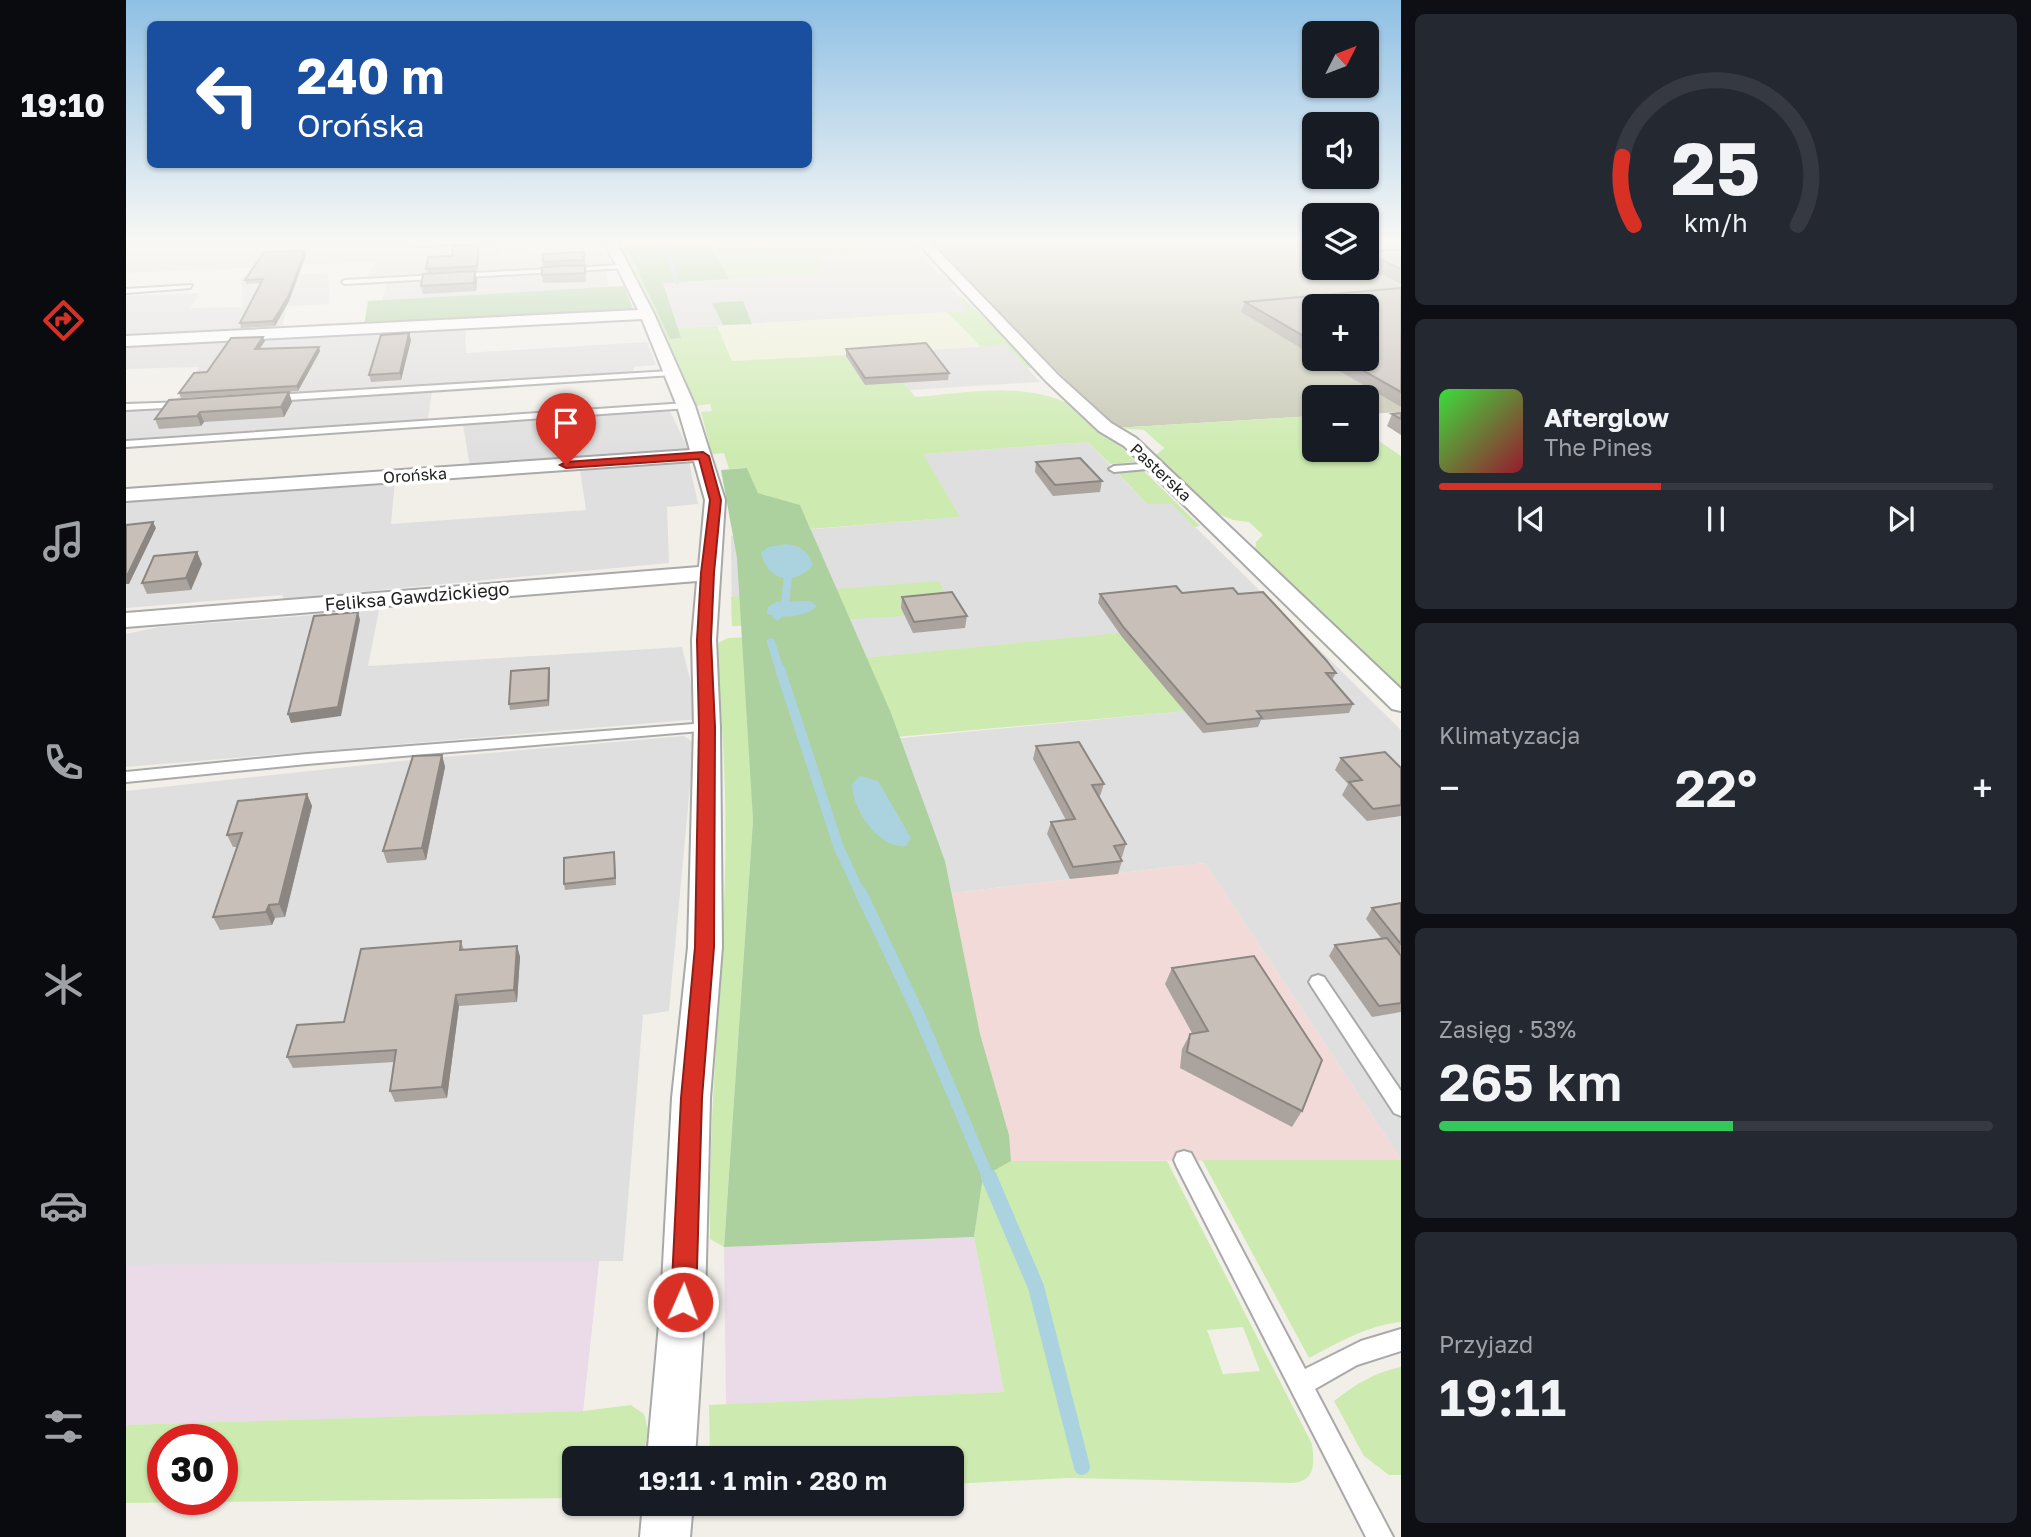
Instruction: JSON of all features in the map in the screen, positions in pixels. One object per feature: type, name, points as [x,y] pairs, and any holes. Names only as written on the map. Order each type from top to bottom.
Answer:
[{"type":"street","name":"Pasterska","points":[[991,313],[1052,377],[1105,427],[1130,442],[1401,703]]},
{"type":"street","points":[[126,341],[647,314],[686,406],[715,500],[708,573],[704,666],[707,727],[705,947],[691,1098],[683,1302],[672,1446]]},
{"type":"street","name":"Orońska","points":[[126,495],[703,456]]},
{"type":"street","name":"Feliksa Gawdzickiego","points":[[126,620],[708,573]]},
{"type":"street","points":[[665,1537],[667,1516]]},
{"type":"lane","points":[[262,399],[670,373]]},
{"type":"lane","points":[[126,408],[194,403]]},
{"type":"lane","points":[[126,444],[686,406]]},
{"type":"lane","points":[[1114,469],[1155,466]]},
{"type":"lane","points":[[126,777],[307,759],[707,727]]},
{"type":"lane","points":[[1318,982],[1401,1107]]},
{"type":"lane","points":[[1184,1160],[1380,1537]]},
{"type":"lane","points":[[1300,1385],[1328,1366],[1369,1346],[1401,1340]]},
{"type":"shaded area","points":[[126,313],[285,313],[282,328],[126,336]]},
{"type":"shaded area","points":[[672,313],[941,313],[677,328]]},
{"type":"shaded area","points":[[948,313],[981,347],[732,361],[717,326]]},
{"type":"shaded area","points":[[999,313],[1302,313],[1302,371],[1379,371],[1379,313],[1401,313],[1401,412],[1379,413],[1379,385],[1302,385],[1302,417],[1114,428]]},
{"type":"shaded area","points":[[465,327],[466,353],[647,342],[656,365],[634,367],[633,373],[433,384],[428,419],[126,439],[126,410],[172,407],[199,367],[126,369],[126,345]]},
{"type":"shaded area","points":[[1005,344],[1040,382],[910,390],[883,353]]},
{"type":"shaded area","points":[[670,411],[689,451],[470,466],[463,425]]},
{"type":"shaded area","points":[[1088,442],[1147,504],[1172,504],[1401,730],[1401,1159],[1205,863],[894,900],[818,746],[1186,711],[1120,634],[831,661],[814,622],[732,626],[731,536],[959,517],[922,454]]},
{"type":"shaded area","points":[[689,462],[698,504],[667,507],[669,563],[284,599],[282,595],[126,608],[126,500],[395,481],[391,524],[586,510],[580,470]]},
{"type":"shaded area","points":[[379,610],[368,666],[682,647],[700,719],[126,767],[126,634],[159,627]]},
{"type":"shaded area","points":[[684,736],[694,743],[669,1011],[643,1015],[623,1261],[599,1261],[583,1411],[126,1425],[126,791],[420,759]]},
{"type":"shaded area","points":[[1205,863],[1401,1160],[1011,1161],[894,900]]},
{"type":"shaded area","points":[[974,1237],[1004,1392],[726,1405],[724,1247]]},
{"type":"shaded area","points":[[599,1261],[583,1411],[126,1425],[126,1265]]},
{"type":"green space","points":[[366,313],[603,313],[364,326]]},
{"type":"green space","points":[[652,313],[657,313],[670,339],[681,338],[677,328],[717,326],[732,361],[883,353],[915,397],[994,390],[1034,393],[1053,398],[1089,416],[1136,462],[1110,464],[1088,442],[923,454],[960,517],[811,529],[800,506],[758,493],[747,468],[729,469],[724,453],[712,454],[701,412],[712,411],[710,404],[695,406]]},
{"type":"green space","points":[[657,313],[673,313],[681,338],[670,339]]},
{"type":"green space","points":[[717,313],[748,313],[752,324],[723,325]]},
{"type":"green space","points":[[948,313],[979,313],[1037,368],[1027,368],[1005,344],[981,347]]},
{"type":"green space","points":[[1302,417],[1302,462],[1379,462],[1379,441],[1401,456],[1401,691],[1255,552],[1256,542],[1263,535],[1249,522],[1233,520],[1214,512],[1155,456],[1164,448],[1144,430],[1114,428]]},
{"type":"green space","points":[[747,468],[758,493],[800,505],[891,713],[945,861],[980,1034],[1009,1135],[1011,1161],[983,1177],[974,1237],[724,1247],[753,820],[737,558],[721,470]]},
{"type":"green space","points":[[1144,471],[1200,526],[1194,527],[1172,504],[1147,504],[1118,473]]},
{"type":"green space","points":[[939,581],[950,604],[901,608],[905,616],[732,626],[731,597]]},
{"type":"green space","points":[[1120,633],[1187,711],[750,750],[753,820],[724,1247],[710,1239],[711,1149],[725,848],[724,761],[716,644],[728,638],[819,634],[831,661]]},
{"type":"green space","points":[[1202,1160],[1401,1160],[1401,1322],[1365,1331],[1309,1358]]},
{"type":"green space","points":[[1011,1161],[1167,1161],[1312,1444],[1313,1466],[1308,1476],[1304,1480],[1289,1483],[1069,1478],[964,1483],[964,1446],[710,1446],[709,1405],[1004,1392],[974,1237],[983,1177]],"holes":[[[1243,1327],[1260,1371],[1223,1374],[1207,1330]]]},
{"type":"green space","points":[[1401,1367],[1401,1475],[1389,1475],[1364,1456],[1334,1401],[1365,1380]]},
{"type":"green space","points":[[631,1405],[644,1414],[648,1430],[645,1446],[562,1446],[562,1498],[238,1502],[238,1424],[159,1424],[583,1411]]},
{"type":"green space","points":[[147,1424],[147,1503],[126,1503],[126,1425]]},
{"type":"water","points":[[787,544],[803,550],[813,565],[798,576],[782,578],[770,570],[761,553],[768,547]]},
{"type":"water","points":[[810,601],[817,606],[800,615],[767,614],[768,607],[776,602]]},
{"type":"water","points":[[860,776],[878,781],[911,838],[906,846],[886,841],[868,826],[853,794],[852,784]]},
{"type":"building","points":[[245,313],[278,313],[273,321],[240,323]]},
{"type":"building","points":[[1264,313],[1302,313],[1302,335]]},
{"type":"building","points":[[1379,313],[1401,313],[1401,392],[1364,371],[1379,371]]},
{"type":"building","points":[[409,333],[400,373],[369,375],[381,335]]},
{"type":"building","points":[[263,337],[255,349],[319,347],[297,386],[179,393],[194,373],[207,372],[231,338]]},
{"type":"building","points":[[926,343],[949,373],[865,378],[846,349]]},
{"type":"building","points":[[289,392],[281,407],[200,412],[197,416],[155,419],[169,400]]},
{"type":"building","points":[[1080,458],[1102,481],[1055,485],[1036,462]]},
{"type":"building","points":[[153,522],[126,578],[126,525]]},
{"type":"building","points":[[197,552],[186,578],[142,583],[154,556]]},
{"type":"building","points":[[1176,586],[1182,593],[1233,588],[1238,594],[1263,592],[1326,660],[1336,673],[1326,673],[1353,704],[1257,711],[1262,718],[1207,724],[1124,628],[1100,594]]},
{"type":"building","points":[[952,592],[967,616],[914,622],[902,597]]},
{"type":"building","points":[[358,612],[338,707],[288,714],[314,616]]},
{"type":"building","points":[[549,668],[548,700],[509,704],[511,671]]},
{"type":"building","points":[[1079,742],[1104,784],[1092,785],[1126,844],[1114,846],[1122,861],[1073,867],[1051,822],[1075,819],[1036,746]]},
{"type":"building","points":[[1385,752],[1401,768],[1401,805],[1373,809],[1349,782],[1362,780],[1341,758]]},
{"type":"building","points":[[442,755],[422,848],[383,851],[413,756]]},
{"type":"building","points":[[307,794],[279,904],[269,905],[266,912],[213,917],[242,833],[227,835],[238,801]]},
{"type":"building","points":[[614,852],[615,878],[564,884],[564,858]]},
{"type":"building","points":[[1401,903],[1401,944],[1372,908]]},
{"type":"building","points":[[1387,938],[1401,956],[1401,1003],[1379,1006],[1335,945]]},
{"type":"building","points":[[461,941],[460,950],[517,946],[514,990],[456,995],[442,1087],[390,1091],[396,1050],[287,1057],[297,1025],[344,1022],[361,949]]},
{"type":"building","points":[[1254,956],[1322,1060],[1302,1111],[1187,1052],[1190,1034],[1208,1031],[1172,968]]},
{"type":"waterway","points":[[777,616],[785,602],[788,577]]},
{"type":"waterway","points":[[771,642],[780,671]]},
{"type":"waterway","points":[[780,669],[839,848],[861,895]]},
{"type":"waterway","points":[[861,893],[919,1015],[989,1179]]},
{"type":"waterway","points":[[989,1177],[1036,1287],[1082,1467]]},
{"type":"route","points":[[566,465],[703,456],[715,500],[704,640],[707,727],[705,947],[691,1098],[683,1302]]}]
